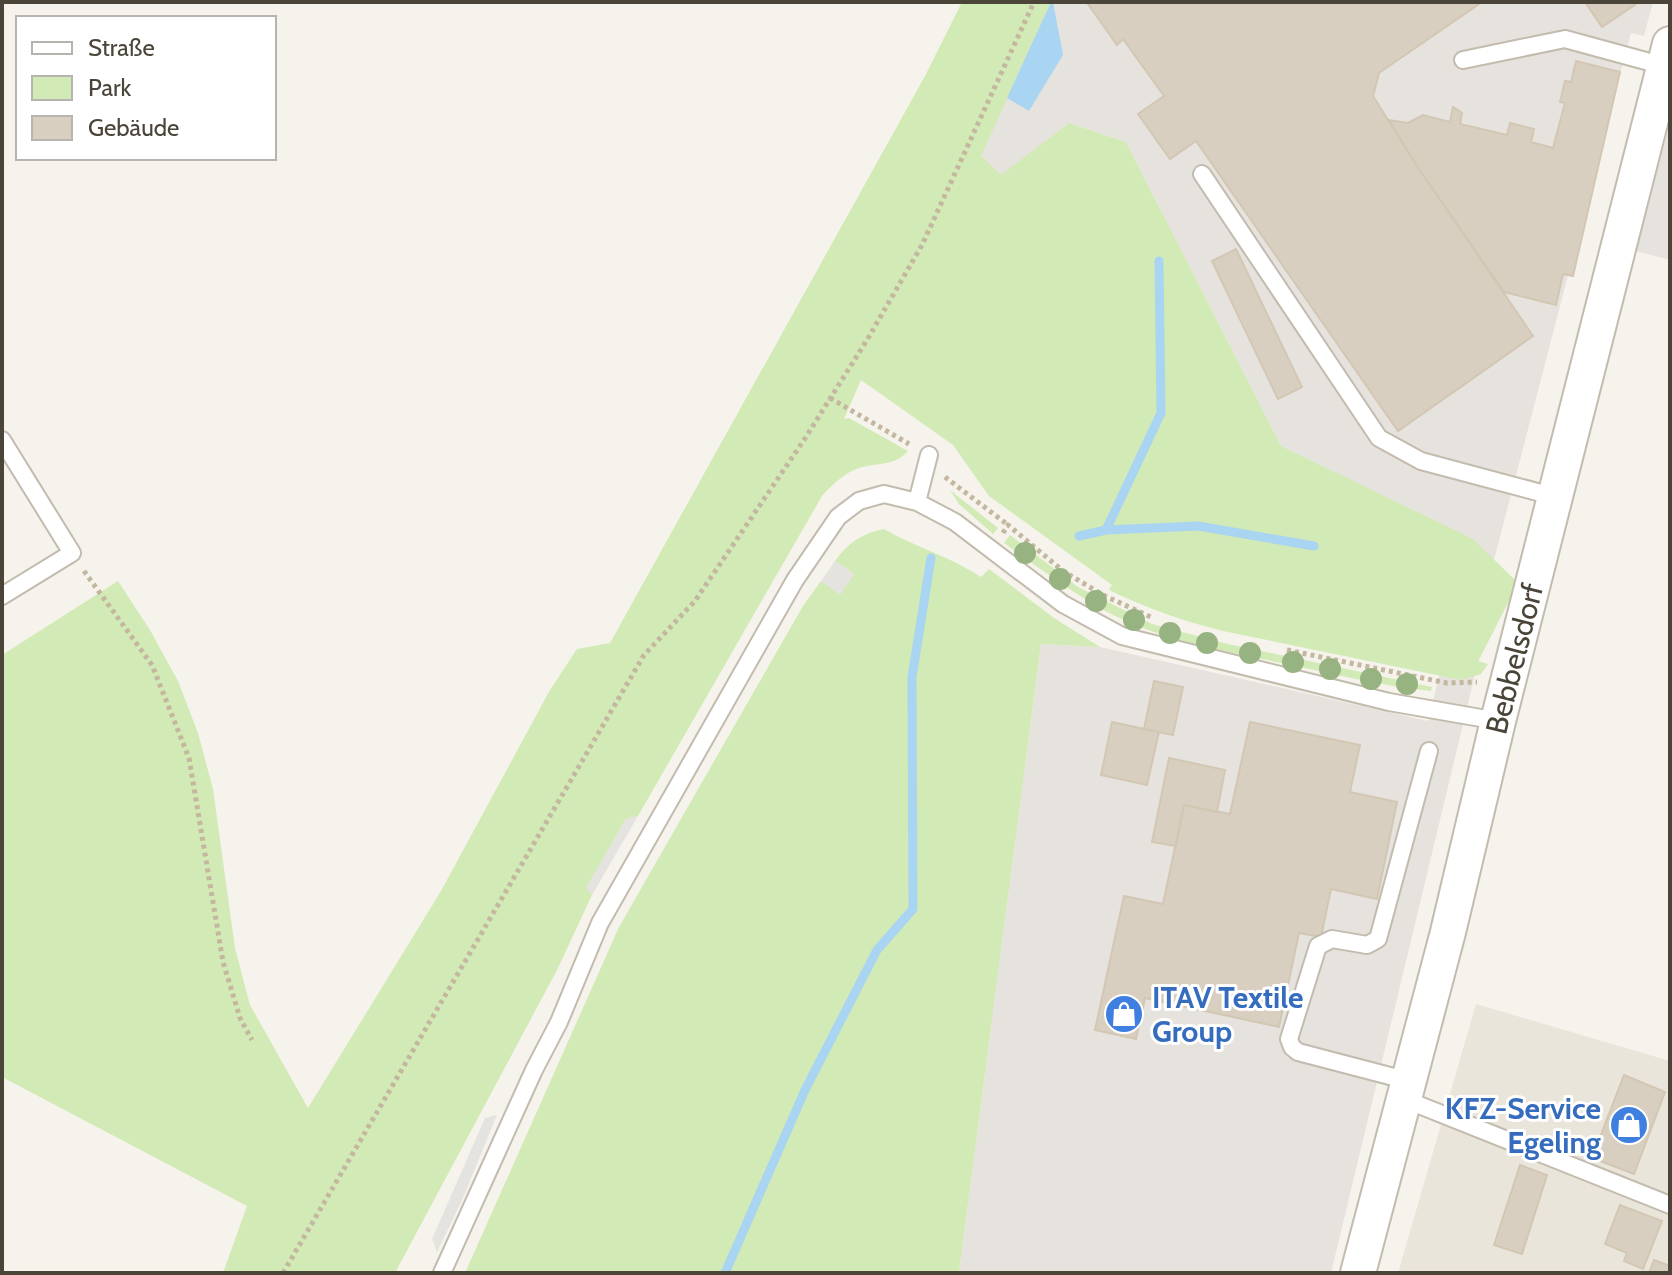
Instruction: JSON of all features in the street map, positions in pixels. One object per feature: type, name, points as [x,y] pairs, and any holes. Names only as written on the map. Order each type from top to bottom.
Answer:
[{"type":"street","name":"Bebbelsdorf","points":[[1358,1273],[1448,932],[1498,721],[1667,55]]},
{"type":"lane","points":[[1463,60],[1565,39],[1667,55]]},
{"type":"lane","points":[[1202,174],[1379,438],[1421,461],[1556,497]]},
{"type":"lane","points":[[2,440],[72,553],[2,596]]},
{"type":"lane","points":[[917,502],[929,455]]},
{"type":"lane","points":[[442,1273],[559,1022],[600,923],[795,580],[838,517],[859,501],[884,494],[917,502],[955,522],[1063,604],[1122,636],[1389,702],[1498,721]]},
{"type":"lane","points":[[1429,751],[1378,939],[1367,945],[1332,939],[1318,946],[1289,1039],[1292,1047],[1298,1052],[1406,1090],[1670,1205]]},
{"type":"path","points":[[283,1273],[644,655],[695,601],[830,398],[922,245],[1034,2]]},
{"type":"path","points":[[830,398],[929,455],[947,480],[1063,571],[1103,595],[1158,620]]},
{"type":"path","points":[[990,550],[1008,525]]},
{"type":"path","points":[[72,553],[152,665],[189,758],[223,962],[240,1018],[252,1040]]},
{"type":"path","points":[[1276,648],[1447,683],[1482,681],[1495,659],[1514,663]]},
{"type":"shaded area","points":[[1051,2],[1653,2],[1644,36],[1631,33],[1494,560],[1518,583],[1478,662],[1331,1273],[959,1273],[1041,644],[1100,647],[1428,721],[1473,540],[1281,446],[1126,142],[1069,123],[1001,176],[980,156]]},
{"type":"shaded area","points":[[1670,122],[1670,260],[1636,251]]},
{"type":"shaded area","points":[[835,561],[854,574],[840,595],[821,581]]},
{"type":"shaded area","points":[[638,816],[592,895],[586,888],[626,819]]},
{"type":"shaded area","points":[[1476,1004],[1670,1061],[1670,1273],[1398,1273]]},
{"type":"shaded area","points":[[497,1115],[437,1252],[432,1239],[485,1118]]},
{"type":"green space","points":[[962,2],[1051,2],[981,156],[1001,175],[1069,123],[1126,142],[1281,446],[1473,539],[1518,583],[1478,661],[1488,664],[1481,674],[1461,680],[1223,631],[1165,614],[1123,597],[1109,590],[1112,585],[989,496],[953,445],[861,380],[844,419],[849,418],[908,451],[891,462],[848,473],[822,496],[638,816],[626,819],[587,887],[592,895],[557,970],[395,1273],[223,1273],[247,1206],[2,1077],[2,655],[118,581],[178,681],[198,733],[213,789],[235,948],[250,1005],[308,1108],[441,891],[550,690],[577,649],[610,643],[925,76]]},
{"type":"green space","points":[[950,490],[998,528],[993,534],[959,504]]},
{"type":"green space","points":[[884,529],[981,577],[989,569],[1054,618],[1100,647],[1041,644],[959,1273],[465,1273],[619,927],[803,606],[821,581],[840,594],[854,574],[835,561],[856,540]]},
{"type":"green space","points":[[1010,535],[1078,587],[1152,624],[1228,644],[1432,687],[1431,691],[1375,683],[1238,654],[1152,631],[1111,614],[1056,580],[1004,543]]},
{"type":"water","points":[[1051,2],[1063,55],[1029,111],[1007,98]]},
{"type":"building","points":[[1482,2],[1379,73],[1373,96],[1533,336],[1398,431],[1196,141],[1170,159],[1138,114],[1164,96],[1123,39],[1117,45],[1088,4]]},
{"type":"building","points":[[1585,2],[1639,2],[1602,27]]},
{"type":"building","points":[[1576,61],[1620,72],[1573,276],[1563,274],[1556,305],[1504,292],[1389,120],[1408,123],[1423,115],[1450,122],[1453,107],[1462,113],[1460,124],[1507,135],[1510,123],[1534,129],[1531,142],[1553,148],[1565,103],[1560,102],[1565,81],[1571,82]]},
{"type":"building","points":[[1236,249],[1302,387],[1278,399],[1212,261]]},
{"type":"building","points":[[1154,681],[1183,687],[1173,735],[1144,729]]},
{"type":"building","points":[[1112,722],[1159,732],[1147,785],[1101,775]]},
{"type":"building","points":[[1250,722],[1360,745],[1350,792],[1397,802],[1377,899],[1331,889],[1321,937],[1299,933],[1279,1027],[1145,998],[1136,1039],[1095,1030],[1124,896],[1163,904],[1184,805],[1230,814]]},
{"type":"building","points":[[1169,758],[1225,770],[1217,812],[1184,805],[1176,846],[1152,842]]},
{"type":"building","name":"KFZ-Service Egeling","points":[[1624,1075],[1665,1092],[1634,1174],[1592,1158]]},
{"type":"building","points":[[1520,1165],[1547,1175],[1522,1254],[1494,1245]]},
{"type":"building","points":[[1620,1205],[1662,1221],[1643,1269],[1624,1261],[1627,1253],[1605,1244]]},
{"type":"building","points":[[1654,1260],[1670,1266],[1670,1273],[1649,1273]]},
{"type":"waterway","points":[[1079,536],[1106,530],[1161,413],[1159,261]]},
{"type":"waterway","points":[[1106,530],[1198,526],[1314,546]]},
{"type":"waterway","points":[[725,1273],[805,1090],[877,950],[913,909],[912,677],[931,558]]},
{"type":"place","name":"ITAV Textile Group","points":[[1124,1014]]},
{"type":"place","name":"KFZ-Service Egeling","points":[[1629,1125]]}]
